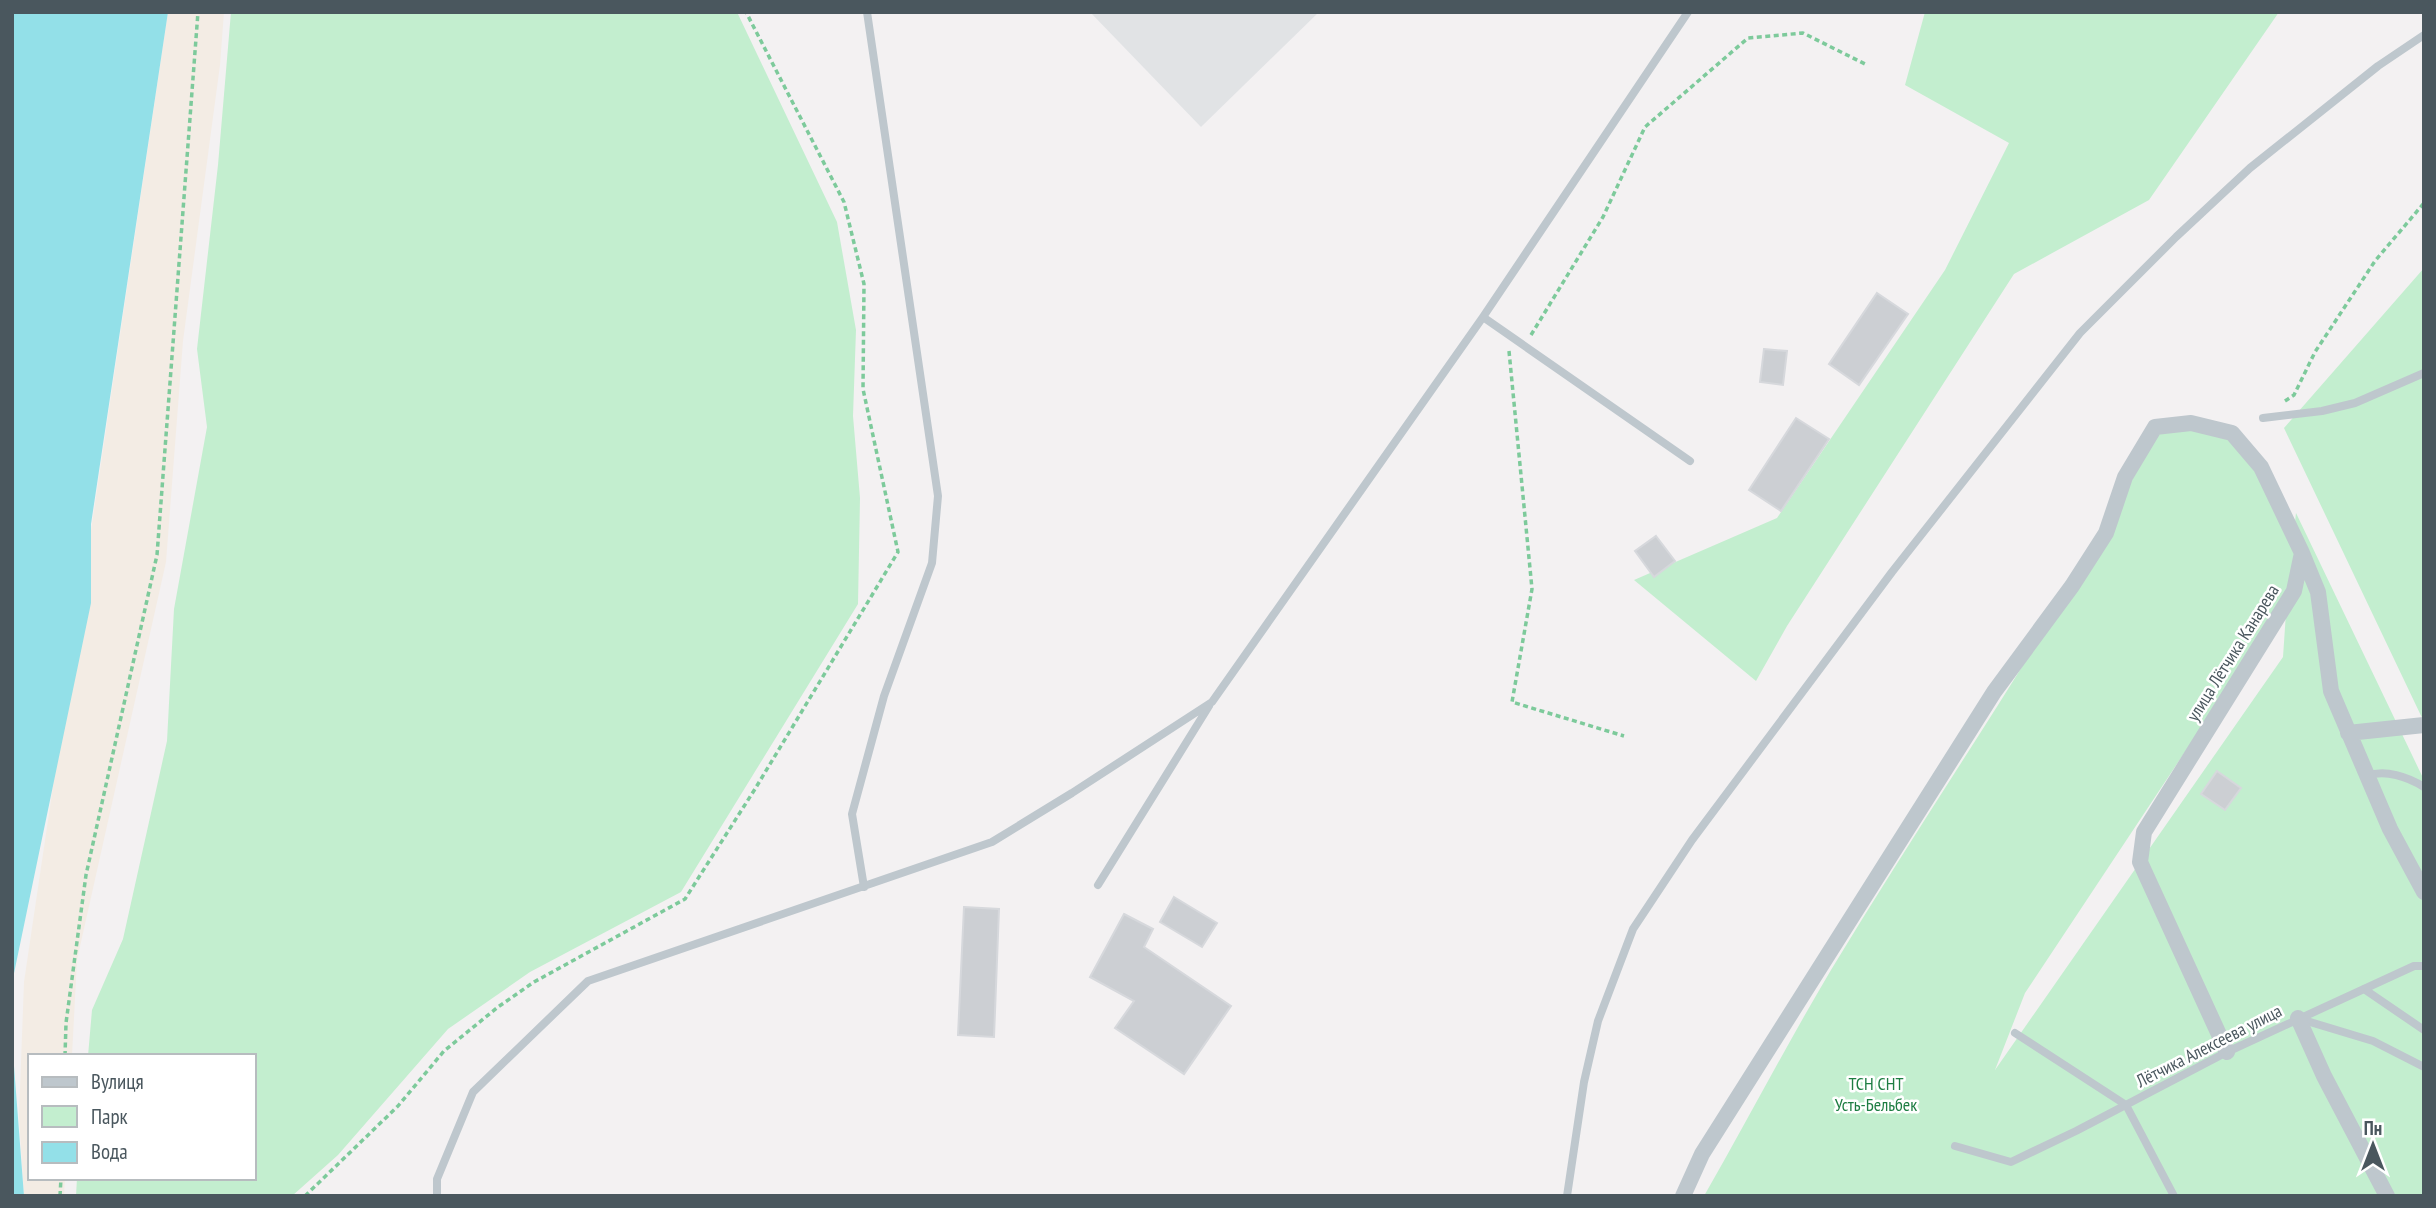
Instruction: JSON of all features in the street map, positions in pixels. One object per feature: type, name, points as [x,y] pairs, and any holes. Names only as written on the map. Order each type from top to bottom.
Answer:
[{"type":"street","points":[[1683,1196],[1702,1154],[1994,692],[2072,586],[2106,533],[2125,477],[2155,427],[2191,423],[2232,433],[2261,467],[2318,592],[2331,691],[2390,829],[2424,892]]},
{"type":"street","name":"улица Лётчика Канарева","points":[[2227,1052],[2140,862],[2144,832],[2294,591],[2302,553]]},
{"type":"street","points":[[2348,733],[2424,725]]},
{"type":"street","points":[[2298,1018],[2324,1076],[2387,1196]]},
{"type":"lane","points":[[864,887],[852,814],[884,696],[932,563],[938,496],[867,12]]},
{"type":"lane","points":[[1098,885],[1212,702],[1483,317],[1688,12]]},
{"type":"lane","points":[[1567,1196],[1584,1082],[1598,1021],[1633,929],[1700,829],[1892,572],[2080,333],[2250,168],[2378,66],[2424,35]]},
{"type":"lane","points":[[1483,317],[1690,461]]},
{"type":"lane","points":[[2263,418],[2322,411],[2355,403],[2424,373]]},
{"type":"lane","points":[[437,1196],[437,1179],[473,1092],[589,981],[992,842],[1212,702]]},
{"type":"lane","points":[[2367,776],[2384,773],[2415,781],[2424,787]]},
{"type":"lane","name":"Лётчика Алексеева улица","points":[[1955,1146],[2011,1162],[2298,1018],[2414,966],[2424,967]]},
{"type":"lane","points":[[2364,989],[2424,1030]]},
{"type":"lane","points":[[2298,1018],[2373,1041],[2424,1067]]},
{"type":"lane","points":[[2015,1033],[2126,1105],[2174,1196]]},
{"type":"path","points":[[65,1054],[66,1023],[86,875],[157,555],[198,12]]},
{"type":"path","points":[[305,1196],[398,1106],[444,1051],[498,1007],[534,982],[685,899],[755,789],[898,552],[863,389],[864,284],[844,202],[746,12]]},
{"type":"path","points":[[1524,346],[1603,217],[1646,127],[1748,38],[1803,33],[1867,65]]},
{"type":"path","points":[[2263,418],[2294,395],[2315,352],[2375,261],[2424,203]]},
{"type":"path","points":[[1508,335],[1532,589],[1512,702],[1624,736]]},
{"type":"shaded area","points":[[1090,12],[1319,12],[1201,127]]},
{"type":"green space","points":[[231,12],[737,12],[837,222],[856,330],[853,416],[860,498],[858,604],[681,892],[530,972],[448,1029],[338,1155],[292,1196],[76,1196],[77,1180],[256,1180],[256,1054],[88,1054],[92,1010],[123,939],[167,741],[174,609],[207,427],[197,349],[218,165]]},
{"type":"green space","points":[[1925,12],[2279,12],[2149,200],[2014,274],[1787,626],[1756,681],[1634,580],[1777,518],[1945,270],[2009,143],[1905,85]]},
{"type":"green space","points":[[2424,268],[2424,722],[2284,428]]},
{"type":"green space","name":"ТСН СНТ Усть-Бельбек","points":[[2188,428],[2228,435],[2257,469],[2293,540],[2296,513],[2424,780],[2424,1196],[1704,1196],[1831,970],[2081,570],[2157,433]],"holes":[[[2287,598],[2283,657],[1995,1070],[2025,993]]]},
{"type":"sand","points":[[168,12],[224,12],[220,65],[183,341],[166,562],[77,960],[72,1054],[28,1054],[28,1180],[65,1180],[64,1196],[24,1196],[19,1116],[24,982]]},
{"type":"water","points":[[12,12],[168,12],[91,524],[91,603],[12,983]]},
{"type":"water","points":[[12,1040],[24,1196],[12,1196]]},
{"type":"building","points":[[1877,293],[1908,314],[1859,385],[1829,364]]},
{"type":"building","points":[[1764,349],[1787,351],[1783,385],[1760,382]]},
{"type":"building","points":[[1796,418],[1829,439],[1781,511],[1749,490]]},
{"type":"building","points":[[1656,536],[1675,561],[1654,577],[1635,551]]},
{"type":"building","points":[[2217,771],[2241,788],[2225,810],[2201,794]]},
{"type":"building","points":[[1174,897],[1217,923],[1202,947],[1160,922]]},
{"type":"building","points":[[964,907],[999,909],[994,1037],[958,1035]]},
{"type":"building","points":[[1124,914],[1153,929],[1144,947],[1231,1006],[1184,1074],[1115,1028],[1134,1001],[1090,977]]}]
